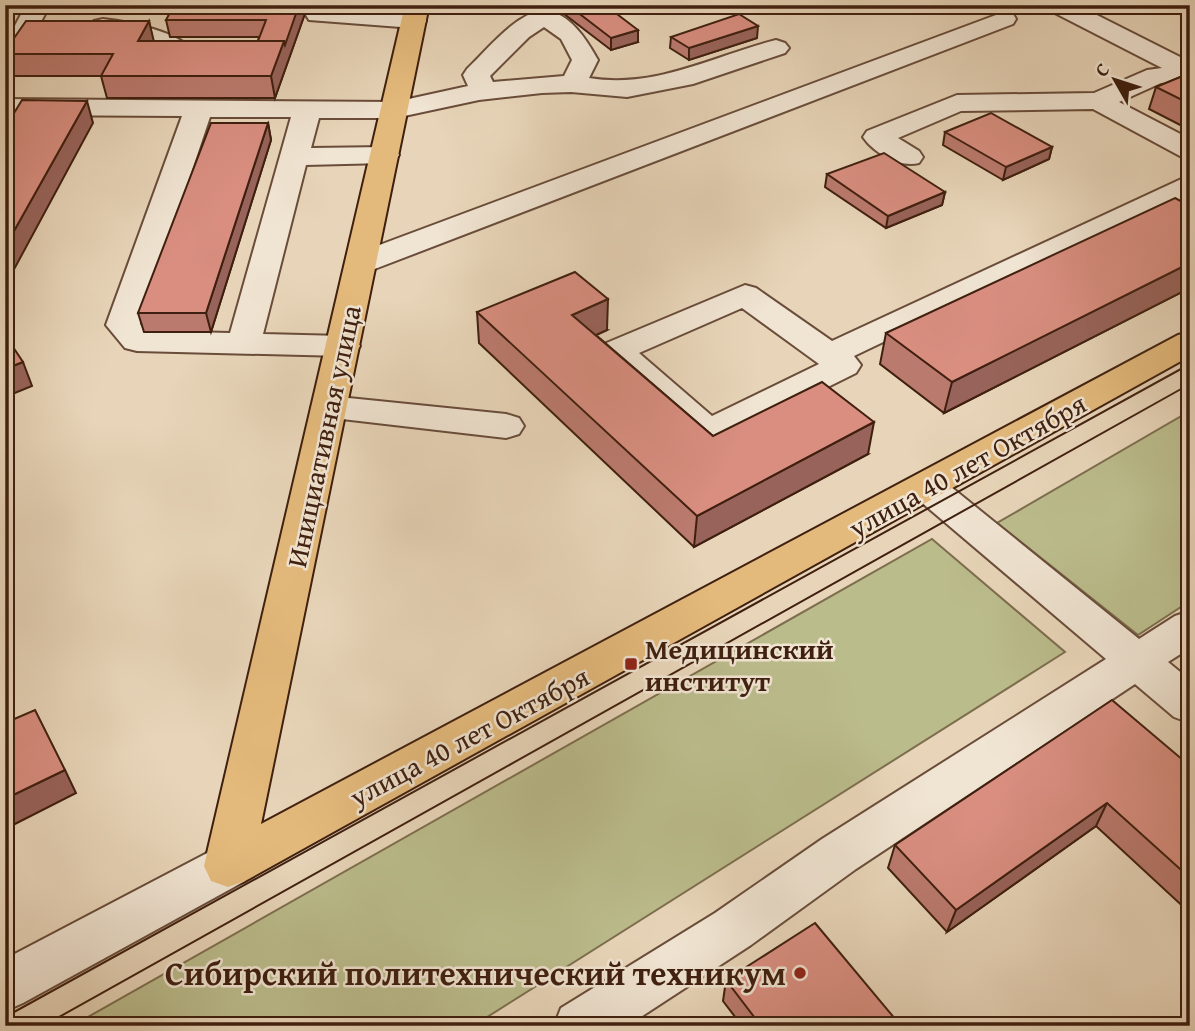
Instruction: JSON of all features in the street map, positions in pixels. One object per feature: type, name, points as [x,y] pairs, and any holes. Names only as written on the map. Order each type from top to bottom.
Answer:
[{"type":"main road","name":"Инициативная улица","points":[[229,866],[415,13]]},
{"type":"main road","name":"улица 40 лет Октября","points":[[229,866],[1190,342]]},
{"type":"street","points":[[38,5],[17,41],[69,28],[128,29],[155,37],[183,54]]},
{"type":"street","points":[[1058,5],[1190,73]]},
{"type":"street","points":[[318,15],[415,13]]},
{"type":"street","points":[[484,91],[476,75],[520,32],[544,16],[570,35],[585,60],[574,83]]},
{"type":"street","points":[[361,263],[1004,19]]},
{"type":"street","points":[[5,107],[395,110],[520,85],[574,83],[624,90],[710,72],[776,48]]},
{"type":"street","points":[[909,157],[877,137],[957,103],[1098,102],[1156,76],[1190,73]]},
{"type":"street","points":[[1098,102],[1190,150]]},
{"type":"street","points":[[199,108],[123,325],[136,341],[343,346]]},
{"type":"street","points":[[244,344],[307,110]]},
{"type":"street","points":[[293,157],[385,155]]},
{"type":"street","points":[[831,354],[1190,184]]},
{"type":"street","points":[[745,295],[831,354],[844,365],[708,432],[616,351],[745,295]]},
{"type":"street","points":[[329,408],[506,426]]},
{"type":"street","points":[[927,487],[1190,705]]},
{"type":"street","points":[[580,1026],[733,929],[839,854],[1190,627]]},
{"type":"street","name":"улица 40 лет Октября","points":[[5,986],[229,866]]},
{"type":"green space","points":[[1190,411],[1190,601],[1138,635],[997,523]]},
{"type":"green space","points":[[932,539],[1065,652],[473,1026],[72,1026]]},
{"type":"building","points":[[174,5],[299,5],[285,45],[284,41],[258,41],[266,20],[166,20]]},
{"type":"building","points":[[568,5],[605,5],[638,30],[611,38]]},
{"type":"building","points":[[739,14],[758,26],[689,48],[671,37]]},
{"type":"building","points":[[26,21],[149,21],[138,41],[284,41],[271,76],[101,76],[113,54],[5,54]]},
{"type":"building","points":[[1190,73],[1190,104],[1156,87]]},
{"type":"building","points":[[22,100],[87,101],[5,247],[5,128]]},
{"type":"building","points":[[991,113],[1052,147],[1006,167],[945,132]]},
{"type":"building","points":[[211,123],[268,123],[206,313],[138,313]]},
{"type":"building","points":[[884,153],[945,192],[888,216],[827,174]]},
{"type":"building","points":[[1175,198],[1190,206],[1190,263],[952,382],[886,333]]},
{"type":"building","points":[[575,272],[608,299],[572,315],[713,436],[822,382],[874,422],[697,516],[477,312]]},
{"type":"building","points":[[5,335],[23,362],[5,369]]},
{"type":"building","points":[[1112,700],[1190,766],[1190,878],[1107,803],[956,910],[895,845]]},
{"type":"building","points":[[35,710],[65,770],[5,799],[5,723]]},
{"type":"building","name":"Сибирский политехнический техникум","points":[[815,923],[901,1026],[761,1026],[726,980]]},
{"type":"tram line","points":[[5,1017],[1190,364]]},
{"type":"tram line","points":[[43,1026],[1190,384]]},
{"type":"place","name":"Медицинский институт","points":[[631,664]]},
{"type":"place","name":"Сибирский политехнический техникум","points":[[800,973]]}]
